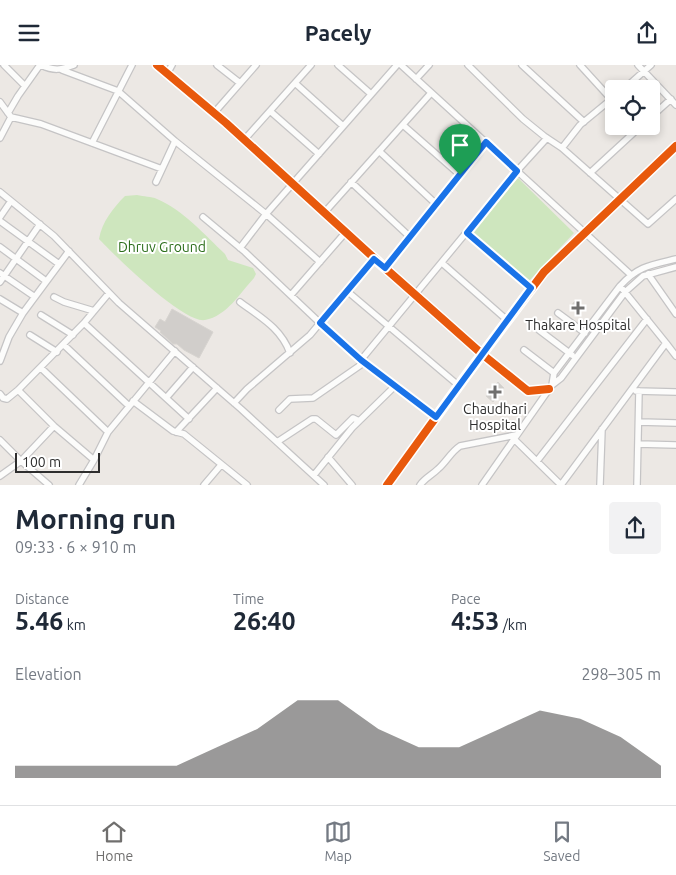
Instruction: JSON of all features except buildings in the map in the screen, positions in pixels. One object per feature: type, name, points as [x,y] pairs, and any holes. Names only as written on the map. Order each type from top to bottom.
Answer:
[{"type":"street","points":[[4,65],[25,86]]},
{"type":"street","points":[[1,133],[25,86],[40,65],[50,69],[62,70],[118,91],[266,214],[320,262]]},
{"type":"street","points":[[62,70],[74,65]]},
{"type":"street","points":[[92,143],[132,65]]},
{"type":"street","points":[[157,65],[214,113],[374,259],[528,391],[550,387]]},
{"type":"street","points":[[167,74],[172,65]]},
{"type":"street","points":[[218,65],[240,83]]},
{"type":"street","points":[[214,113],[256,65]]},
{"type":"street","points":[[244,140],[311,65]]},
{"type":"street","points":[[338,65],[371,94]]},
{"type":"street","points":[[240,248],[292,184],[399,65],[486,142],[630,275]]},
{"type":"street","points":[[416,79],[429,65]]},
{"type":"street","points":[[468,65],[523,119],[562,148],[648,224],[676,199]]},
{"type":"street","points":[[474,71],[480,65]]},
{"type":"street","points":[[522,65],[584,122]]},
{"type":"street","points":[[580,65],[605,91]]},
{"type":"street","points":[[638,65],[676,105]]},
{"type":"street","points":[[634,80],[651,65]]},
{"type":"street","points":[[295,83],[343,126]]},
{"type":"street","points":[[324,213],[431,93]]},
{"type":"street","points":[[660,109],[671,99]]},
{"type":"street","points":[[0,102],[10,115],[41,124],[162,169]]},
{"type":"street","points":[[562,148],[584,122],[605,104]]},
{"type":"street","points":[[270,111],[319,154]]},
{"type":"street","points":[[403,125],[460,175]]},
{"type":"street","points":[[590,173],[631,135]]},
{"type":"street","points":[[279,410],[290,399],[313,398],[363,361],[389,326],[517,171],[547,138]]},
{"type":"street","points":[[156,182],[176,141]]},
{"type":"street","points":[[385,268],[486,142]]},
{"type":"street","points":[[387,485],[458,385],[544,272],[676,146]]},
{"type":"street","points":[[379,151],[436,204]]},
{"type":"street","points":[[351,182],[410,237]]},
{"type":"street","points":[[0,192],[40,224],[109,293],[218,388],[324,485]]},
{"type":"street","points":[[0,217],[11,201]]},
{"type":"street","points":[[203,217],[240,248],[363,361],[436,417]]},
{"type":"street","points":[[0,221],[59,264]]},
{"type":"street","points":[[0,282],[2,275],[16,259],[40,224]]},
{"type":"street","points":[[291,295],[345,233]]},
{"type":"street","points":[[467,233],[531,288]]},
{"type":"street","points":[[0,247],[46,281]]},
{"type":"street","points":[[0,361],[9,337],[23,313],[69,251]]},
{"type":"street","points":[[234,403],[247,389],[310,335],[374,259]]},
{"type":"street","points":[[550,387],[554,373],[630,275],[643,267],[676,259]]},
{"type":"street","points":[[442,263],[507,320]]},
{"type":"street","points":[[482,485],[550,387],[561,378],[625,292],[640,278],[648,274],[676,267]]},
{"type":"street","points":[[648,274],[673,304],[676,314]]},
{"type":"street","points":[[2,275],[35,297]]},
{"type":"street","points":[[620,286],[676,357]]},
{"type":"street","points":[[348,291],[458,385]]},
{"type":"street","points":[[0,395],[7,399],[18,390],[64,345],[109,293]]},
{"type":"street","points":[[54,297],[94,311]]},
{"type":"street","points":[[0,299],[23,313]]},
{"type":"street","points":[[240,302],[277,331],[286,341],[290,353]]},
{"type":"street","points":[[558,313],[585,333]]},
{"type":"street","points":[[40,315],[73,335]]},
{"type":"street","points":[[537,461],[647,319]]},
{"type":"street","points":[[84,323],[189,419]]},
{"type":"street","points":[[540,330],[576,358]]},
{"type":"street","points":[[30,335],[57,352]]},
{"type":"street","points":[[515,437],[561,485],[666,343]]},
{"type":"street","points":[[64,345],[131,403],[176,433],[184,434],[247,485]]},
{"type":"street","points":[[524,350],[554,373]]},
{"type":"street","points":[[79,485],[108,433],[175,351]]},
{"type":"street","points":[[166,398],[193,367]]},
{"type":"street","points":[[41,368],[108,433]]},
{"type":"street","points":[[314,475],[359,421],[395,386]]},
{"type":"street","points":[[176,433],[218,388]]},
{"type":"street","points":[[18,390],[54,426],[94,460]]},
{"type":"street","points":[[631,391],[676,392]]},
{"type":"street","points":[[637,485],[640,391]]},
{"type":"street","points":[[277,442],[312,419],[316,419],[336,435],[353,418],[359,421]]},
{"type":"street","points":[[639,422],[676,423]]},
{"type":"street","points":[[0,476],[21,461],[54,426]]},
{"type":"street","points":[[600,485],[602,429]]},
{"type":"street","points":[[420,485],[460,446],[515,437]]},
{"type":"street","points":[[0,440],[49,485]]},
{"type":"street","points":[[638,444],[676,445]]},
{"type":"street","points":[[328,457],[352,485]]},
{"type":"street","points":[[204,485],[221,465]]},
{"type":"green space","points":[[518,178],[574,233],[528,282],[471,233]]},
{"type":"green space","name":"Dhruv Ground","points":[[137,195],[155,198],[167,204],[193,223],[225,254],[228,260],[253,268],[256,274],[254,278],[220,314],[205,320],[195,318],[182,311],[150,287],[99,239],[105,221],[116,205],[125,196]]},
{"type":"cycle path","points":[[157,65],[226,123],[482,354],[528,391],[549,389]]},
{"type":"cycle path","points":[[387,485],[544,272],[676,146]]},
{"type":"place","name":"Thakare Hospital","points":[[578,308]]},
{"type":"place","name":"Chaudhari Hospital","points":[[495,392]]},
{"type":"route","points":[[486,142],[517,171],[467,233],[531,288],[436,417],[361,360],[320,323],[374,259],[385,268],[460,175],[486,142]]}]
